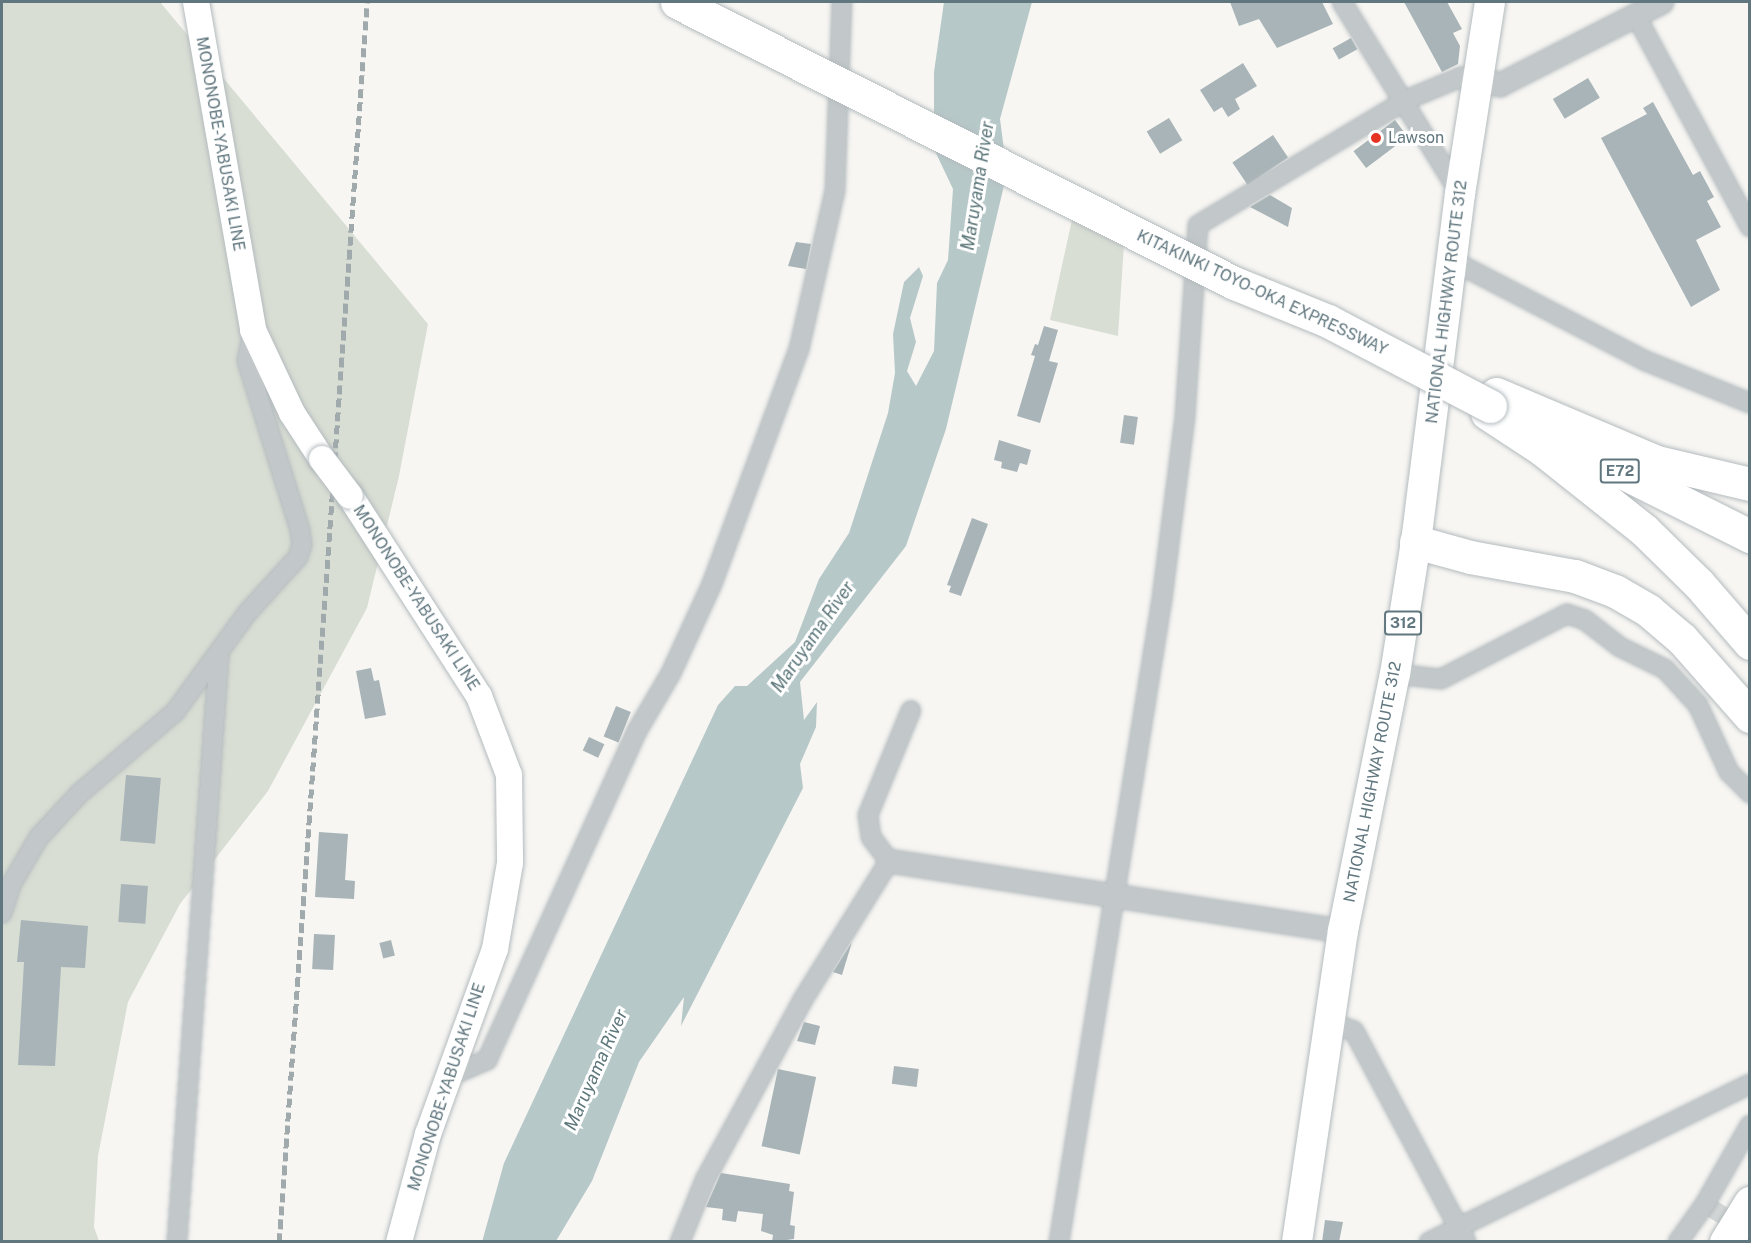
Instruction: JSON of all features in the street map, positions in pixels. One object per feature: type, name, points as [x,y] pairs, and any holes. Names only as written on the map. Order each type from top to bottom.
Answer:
[{"type":"highway","name":"KITAKINKI TOYO-OKA EXPRESSWAY","points":[[677,2],[1234,283],[1328,321],[1491,405]]},
{"type":"highway","name":"NATIONAL HIGHWAY ROUTE 312","points":[[1297,1242],[1343,930],[1395,674],[1416,542],[1460,194],[1476,79],[1490,2]]},
{"type":"highway","points":[[1234,283],[1276,313],[1491,405],[1657,462],[1749,484]]},
{"type":"highway","points":[[1491,405],[1542,449],[1644,530],[1707,593],[1749,644]]},
{"type":"highway","name":"E72","points":[[1491,405],[1749,536]]},
{"type":"highway","points":[[1416,542],[1474,543],[1555,555],[1615,574],[1671,608],[1749,693]]},
{"type":"highway","points":[[1416,542],[1470,557],[1575,576],[1615,591],[1649,611],[1682,639],[1749,716]]},
{"type":"highway","points":[[1727,1242],[1749,1205]]},
{"type":"highway","points":[[1737,1242],[1749,1218]]},
{"type":"main road","name":"MONONOBE-YABUSAKI LINE","points":[[196,2],[253,330],[292,413],[350,496],[479,696],[509,775],[510,862],[495,949],[448,1077],[399,1242]]},
{"type":"street","points":[[448,1077],[488,1060],[637,731],[671,673],[712,584],[791,371],[835,190],[842,2]]},
{"type":"street","points":[[1342,2],[1406,100],[1460,194]]},
{"type":"street","points":[[1059,1242],[1162,599],[1185,416],[1198,225],[1406,100],[1461,76],[1500,85],[1662,2]]},
{"type":"street","points":[[1636,16],[1749,227]]},
{"type":"street","points":[[1451,260],[1646,361],[1749,404]]},
{"type":"street","points":[[2,913],[12,883],[39,837],[80,793],[175,712],[248,612],[298,556],[302,545],[263,410],[251,383],[247,361],[253,330]]},
{"type":"street","points":[[1395,674],[1441,680],[1567,614],[1586,620],[1620,647],[1665,669],[1698,705],[1729,772],[1749,793]]},
{"type":"street","points":[[177,1242],[219,654]]},
{"type":"street","points":[[911,710],[868,815],[871,837],[889,861],[1343,930]]},
{"type":"street","points":[[680,1242],[705,1180],[802,1001],[889,861]]},
{"type":"street","points":[[1331,1023],[1354,1031],[1462,1234]]},
{"type":"street","points":[[1429,1242],[1462,1234],[1749,1084]]},
{"type":"street","points":[[1678,1242],[1708,1206],[1749,1125]]},
{"type":"shaded area","points":[[2,2],[160,2],[428,324],[399,476],[367,608],[268,791],[180,904],[128,1002],[98,1156],[94,1227],[99,1241],[2,1242]]},
{"type":"shaded area","points":[[1075,206],[1125,229],[1118,336],[1050,320]]},
{"type":"water","name":"Maruyama River","points":[[944,2],[1032,2],[1000,119],[1007,173],[946,429],[906,546],[800,682],[804,720],[817,702],[816,727],[800,764],[803,788],[681,1026],[684,997],[639,1062],[592,1181],[556,1241],[482,1242],[504,1163],[718,705],[735,686],[747,686],[795,642],[819,579],[849,533],[888,413],[895,373],[893,334],[904,282],[919,267],[923,276],[910,318],[916,342],[907,371],[916,386],[934,351],[937,283],[948,260],[953,189],[934,149],[934,72]]},
{"type":"building","points":[[1230,2],[1322,2],[1333,24],[1277,48],[1259,19],[1239,26]]},
{"type":"building","points":[[1404,2],[1447,2],[1462,29],[1453,33],[1460,46],[1458,64],[1442,72]]},
{"type":"building","points":[[1351,38],[1357,49],[1339,60],[1333,48]]},
{"type":"building","points":[[1243,63],[1257,86],[1235,99],[1240,109],[1228,117],[1222,107],[1214,112],[1200,90]]},
{"type":"building","points":[[1588,78],[1600,98],[1565,119],[1553,99]]},
{"type":"building","points":[[1653,102],[1693,175],[1700,171],[1714,197],[1707,201],[1721,227],[1696,240],[1720,290],[1691,307],[1601,138],[1647,114],[1643,108]]},
{"type":"building","points":[[1169,118],[1182,140],[1160,154],[1147,131]]},
{"type":"building","points":[[1395,120],[1408,137],[1366,168],[1353,151]]},
{"type":"building","points":[[1273,135],[1288,157],[1247,185],[1232,162]]},
{"type":"building","points":[[1270,195],[1292,208],[1288,227],[1250,207]]},
{"type":"building","points":[[796,242],[811,244],[806,269],[788,266]]},
{"type":"building","points":[[1044,326],[1058,330],[1049,361],[1058,363],[1040,423],[1017,416],[1035,356],[1031,355],[1035,344],[1038,345]]},
{"type":"building","points":[[1124,415],[1138,417],[1134,445],[1120,443]]},
{"type":"building","points":[[999,440],[1031,450],[1027,465],[1020,463],[1017,472],[1001,468],[1002,462],[994,460]]},
{"type":"building","points":[[972,518],[988,524],[961,596],[949,592],[951,586],[947,585]]},
{"type":"building","points":[[371,668],[374,681],[379,680],[386,715],[365,719],[356,671]]},
{"type":"building","points":[[616,706],[631,712],[618,743],[604,737]]},
{"type":"building","points":[[589,737],[604,744],[598,758],[583,751]]},
{"type":"building","points":[[126,775],[161,778],[155,844],[120,841]]},
{"type":"building","points":[[319,832],[348,834],[345,880],[355,881],[354,899],[315,897]]},
{"type":"building","points":[[121,884],[148,886],[145,924],[118,922]]},
{"type":"building","points":[[21,920],[88,926],[85,968],[61,967],[55,1066],[18,1065],[24,962],[17,962]]},
{"type":"building","points":[[314,934],[335,935],[333,970],[312,969]]},
{"type":"building","points":[[391,940],[395,956],[383,958],[379,943]]},
{"type":"building","points":[[852,942],[842,975],[833,972]]},
{"type":"building","points":[[804,1022],[820,1026],[815,1045],[797,1041]]},
{"type":"building","points":[[894,1066],[919,1069],[917,1087],[892,1084]]},
{"type":"building","points":[[778,1069],[816,1077],[800,1154],[762,1146]]},
{"type":"building","points":[[721,1173],[790,1184],[789,1191],[794,1192],[790,1225],[795,1226],[794,1239],[772,1242],[773,1235],[761,1231],[763,1214],[738,1211],[736,1222],[722,1220],[723,1209],[706,1207]]},
{"type":"building","points":[[1325,1220],[1343,1222],[1339,1242],[1322,1242]]},
{"type":"tunnel","points":[[1711,1208],[1743,1228]]},
{"type":"railway","points":[[279,1242],[367,2]]},
{"type":"place","name":"Lawson","points":[[1376,138]]}]
